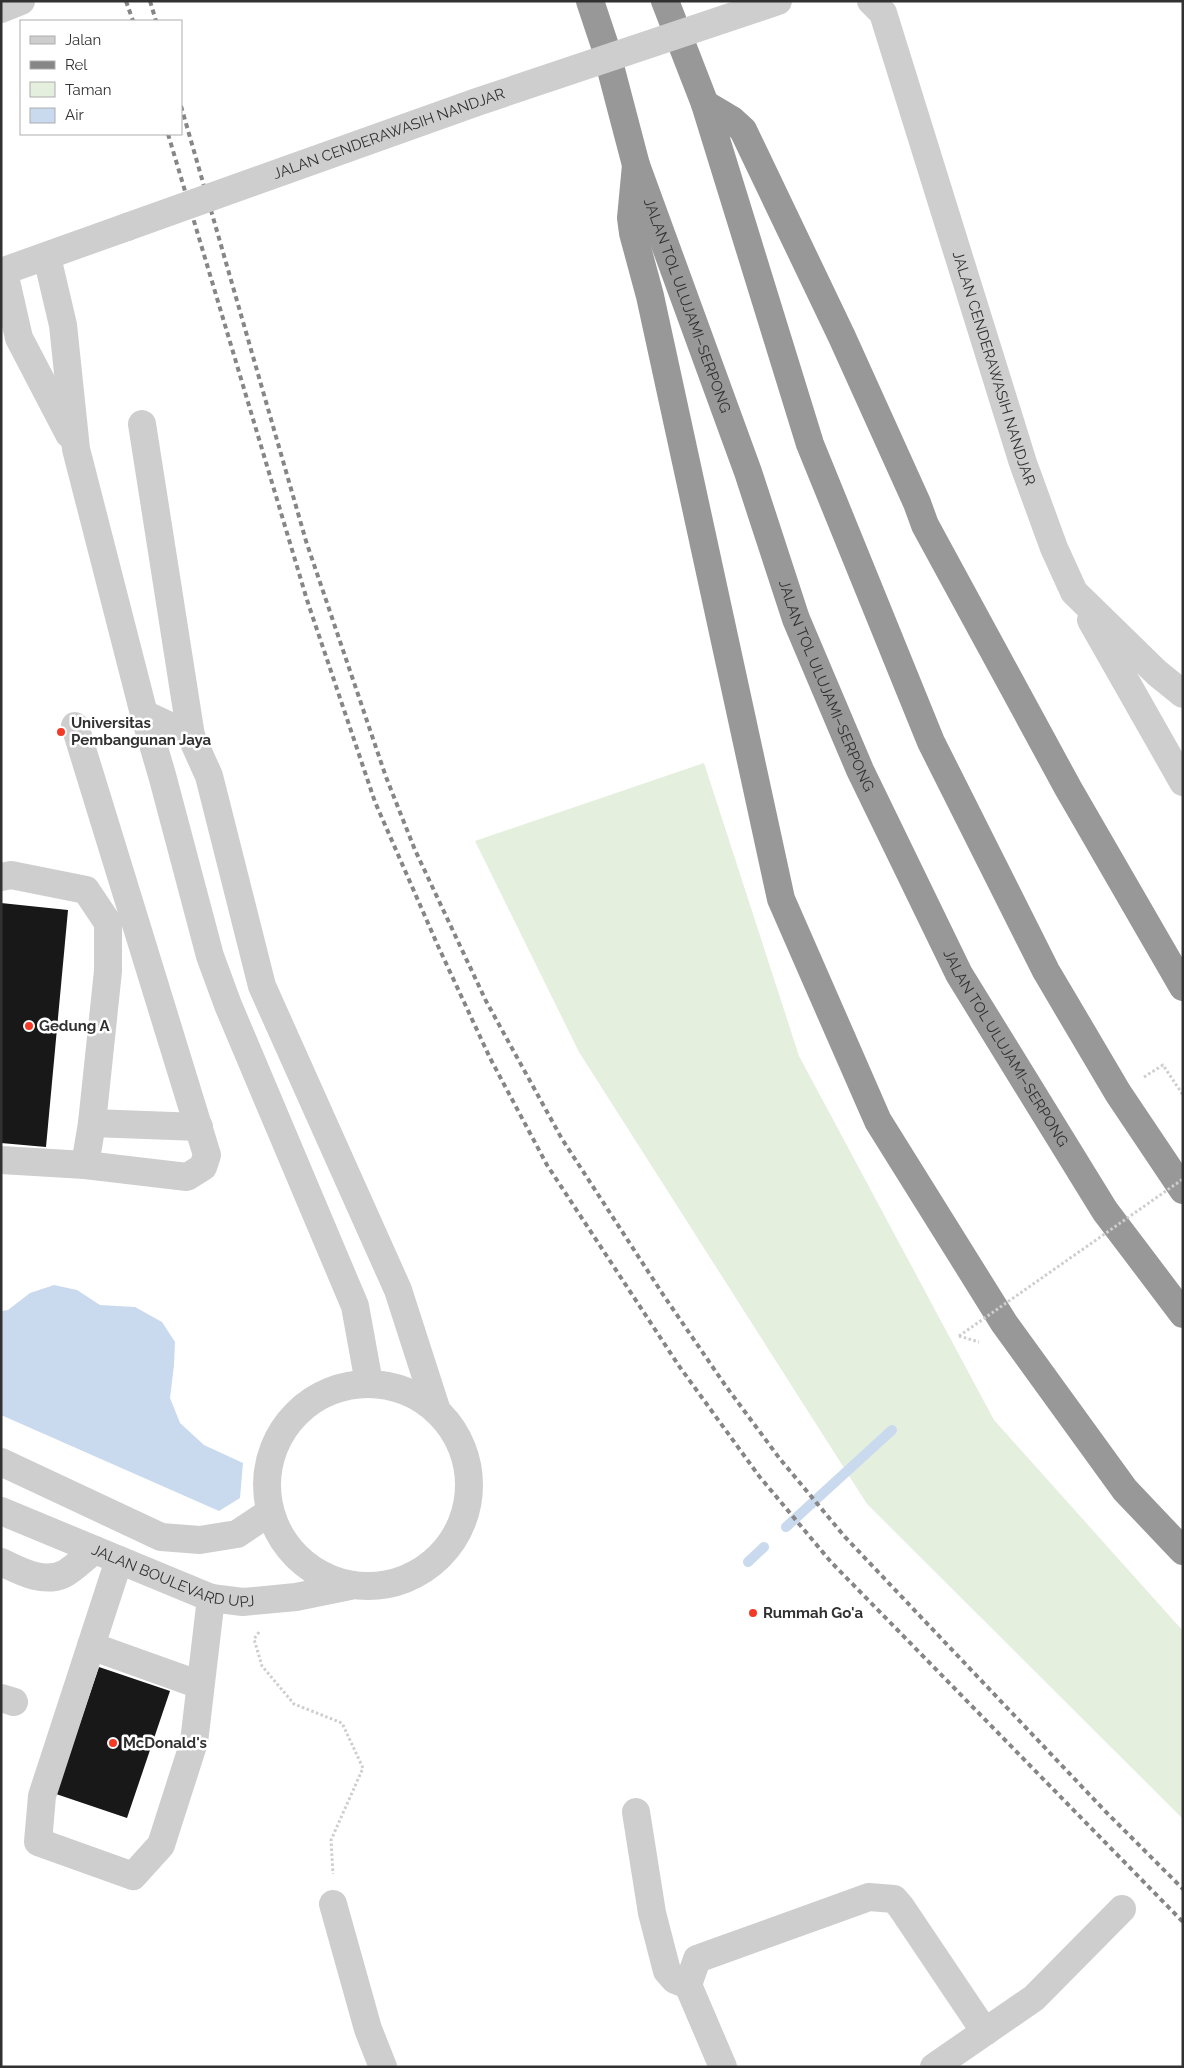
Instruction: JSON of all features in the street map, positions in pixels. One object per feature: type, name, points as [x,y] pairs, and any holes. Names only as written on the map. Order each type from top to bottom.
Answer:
[{"type":"highway","name":"JALAN TOL ULUJAMI–SERPONG","points":[[590,1],[604,43],[636,164],[748,472],[796,620],[860,770],[959,974],[1105,1211],[1183,1314]]},
{"type":"highway","points":[[665,1],[705,104],[810,444],[931,742],[1046,971],[1118,1093],[1183,1190]]},
{"type":"highway","points":[[705,104],[732,120],[743,130],[842,337],[917,503],[925,525],[1068,788],[1183,986]]},
{"type":"highway","points":[[636,164],[631,218],[633,232],[652,305],[781,899],[878,1121],[1004,1323],[1125,1490],[1183,1551]]},
{"type":"street","points":[[1,9],[21,1]]},
{"type":"street","name":"JALAN CENDERAWASIH NANDJAR","points":[[3,272],[477,102],[778,1]]},
{"type":"street","name":"JALAN CENDERAWASIH NANDJAR","points":[[871,1],[883,13],[1023,463],[1054,548],[1076,593],[1157,674],[1183,694]]},
{"type":"street","points":[[47,257],[62,325],[76,449],[144,714],[210,956],[228,1005],[355,1306],[369,1383]]},
{"type":"street","points":[[3,272],[19,338],[76,449]]},
{"type":"street","points":[[142,424],[191,736],[209,776],[262,986],[398,1290],[437,1411]]},
{"type":"street","points":[[1076,593],[1183,782]]},
{"type":"street","points":[[144,714],[191,736]]},
{"type":"street","points":[[1,1160],[84,1165],[187,1177],[203,1166],[207,1155],[75,726]]},
{"type":"street","points":[[1,877],[11,875],[86,890],[108,923],[108,971],[92,1123],[84,1165]]},
{"type":"street","points":[[92,1123],[199,1128]]},
{"type":"street","points":[[369,1383],[392,1386],[413,1394],[437,1411],[455,1433],[466,1460],[469,1488],[464,1517],[451,1543],[432,1564],[407,1579],[380,1586],[351,1585],[324,1577],[300,1560],[282,1538],[270,1512],[267,1492],[267,1478],[272,1451],[281,1432],[293,1416],[309,1402],[327,1392],[347,1385],[369,1383]]},
{"type":"street","name":"JALAN BOULEVARD UPJ","points":[[1,1462],[161,1537],[200,1540],[237,1534],[270,1512]]},
{"type":"street","name":"JALAN BOULEVARD UPJ","points":[[1,1511],[210,1598],[243,1602],[286,1598],[351,1585]]},
{"type":"street","points":[[1,1562],[27,1575],[46,1578],[63,1574],[107,1555]]},
{"type":"street","points":[[107,1555],[91,1646],[42,1796],[38,1842],[134,1876],[161,1845],[194,1742],[210,1598]]},
{"type":"street","points":[[91,1646],[200,1685]]},
{"type":"street","points":[[636,1812],[652,1913],[666,1970],[675,1980],[688,1985]]},
{"type":"street","points":[[723,2067],[688,1985],[697,1959],[869,1897],[894,1899],[901,1907],[985,2032]]},
{"type":"street","points":[[333,1904],[368,2028],[383,2067]]},
{"type":"street","points":[[934,2067],[1034,1998],[1122,1909]]},
{"type":"path","points":[[1118,1093],[1163,1065],[1183,1095]]},
{"type":"path","points":[[959,1336],[1183,1179]]},
{"type":"path","points":[[286,1598],[254,1639],[262,1666],[294,1704],[342,1722],[363,1768],[331,1840],[334,1864],[333,1904]]},
{"type":"green space","points":[[704,763],[799,1056],[994,1420],[1183,1631],[1183,1819],[867,1504],[579,1052],[475,841]]},
{"type":"water","points":[[54,1285],[77,1290],[100,1305],[135,1307],[162,1322],[175,1342],[170,1398],[180,1423],[204,1445],[243,1463],[240,1498],[219,1511],[1,1415],[1,1311],[8,1310],[30,1293]]},
{"type":"building","name":"Gedung A","points":[[1,903],[68,910],[46,1147],[1,1143]]},
{"type":"building","name":"McDonald's","points":[[99,1667],[170,1691],[127,1818],[56,1794]]},
{"type":"waterway","points":[[786,1527],[892,1430]]},
{"type":"waterway","points":[[748,1562],[764,1547]]},
{"type":"railway","points":[[126,1],[133,20]]},
{"type":"railway","points":[[150,1],[156,20]]},
{"type":"railway","points":[[182,109],[306,541],[386,777],[415,850],[486,1001],[562,1139],[664,1296],[725,1385],[780,1459],[845,1537],[1105,1811],[1183,1889]]},
{"type":"railway","points":[[168,135],[307,600],[375,802],[438,946],[490,1058],[547,1165],[679,1366],[759,1476],[831,1562],[1183,1922]]},
{"type":"place","name":"Universitas Pembangunan Jaya","points":[[61,732]]},
{"type":"place","name":"Gedung A","points":[[29,1026]]},
{"type":"place","name":"Rummah Go'a","points":[[753,1613]]},
{"type":"place","name":"McDonald's","points":[[113,1743]]}]
